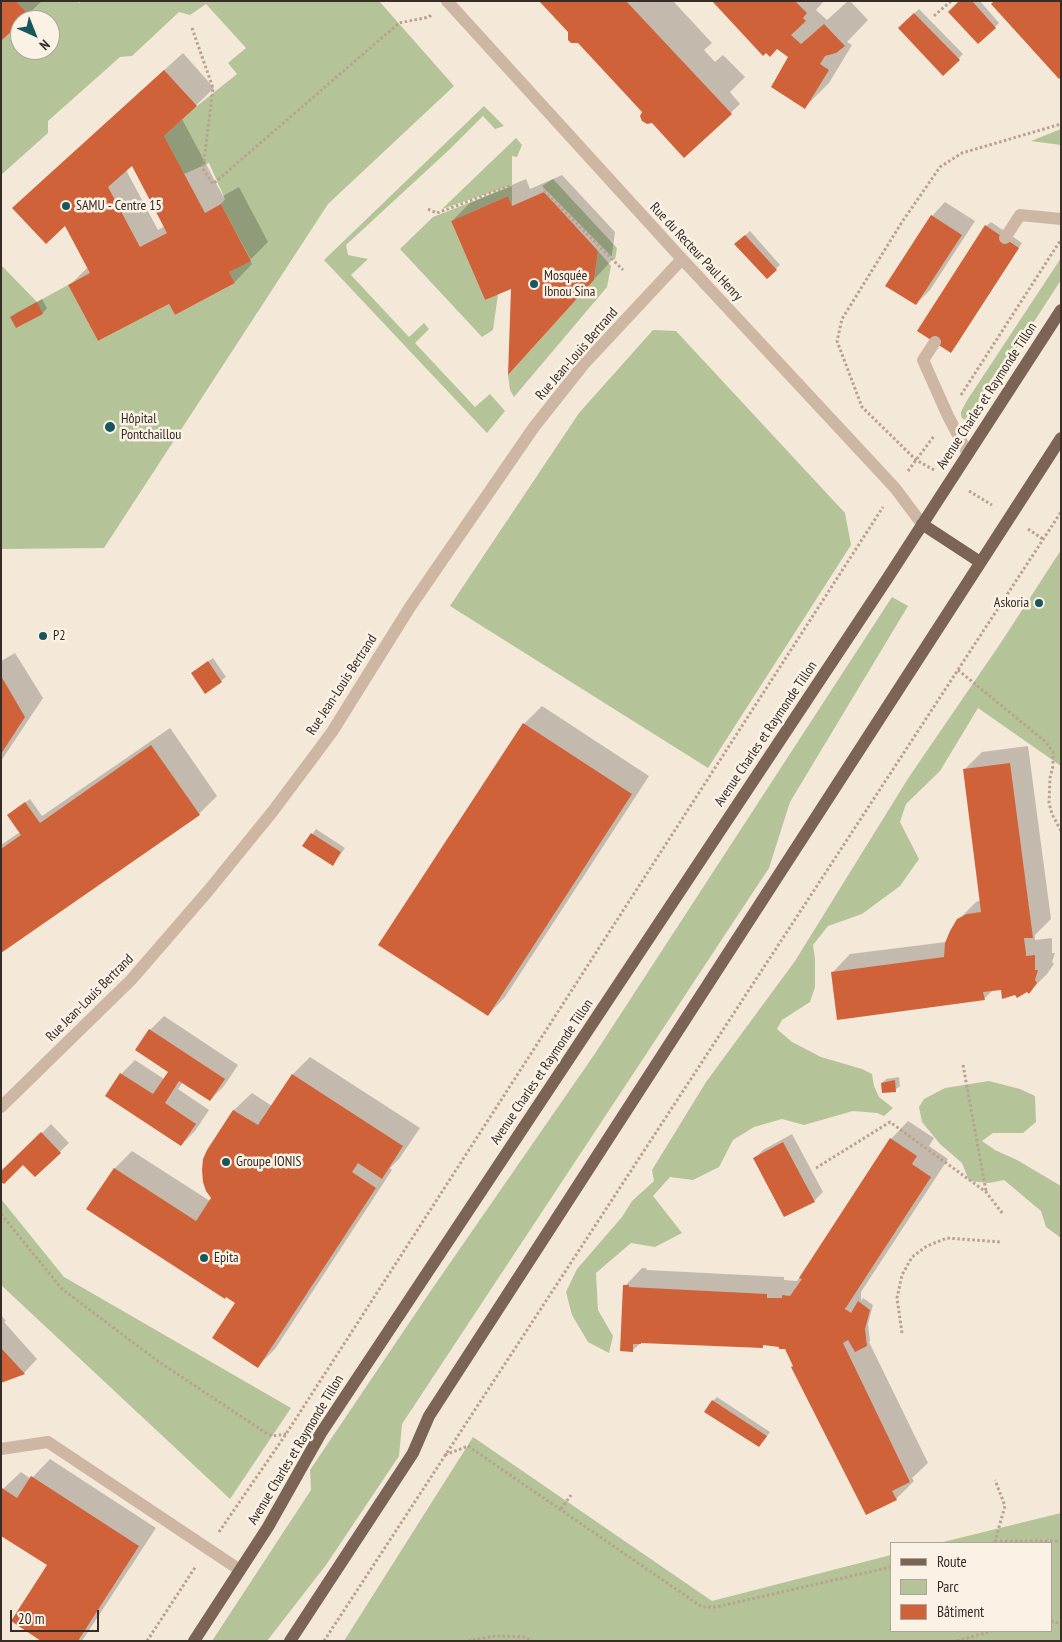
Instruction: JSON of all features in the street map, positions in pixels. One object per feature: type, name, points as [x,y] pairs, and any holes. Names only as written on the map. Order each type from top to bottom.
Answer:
[{"type":"main road","name":"Avenue Charles et Raymonde Tillon","points":[[194,1641],[268,1527],[321,1433],[882,587],[1061,310]]},
{"type":"main road","points":[[290,1641],[413,1453],[429,1416],[1061,438]]},
{"type":"main road","points":[[922,524],[980,562]]},
{"type":"street","name":"Rue du Recteur Paul Henry","points":[[448,1],[682,260],[895,488],[922,524]]},
{"type":"street","points":[[1005,238],[1020,215],[1061,219]]},
{"type":"street","name":"Rue Jean-Louis Bertrand","points":[[1,1106],[131,980],[208,891],[273,811],[332,732],[410,607],[534,427],[584,364],[682,260]]},
{"type":"street","points":[[935,342],[923,360],[948,416],[968,454]]},
{"type":"street","points":[[1,1449],[48,1442],[240,1570]]},
{"type":"path","points":[[934,16],[951,1]]},
{"type":"path","points":[[192,28],[212,88],[203,169],[213,184],[399,23],[429,16],[434,12]]},
{"type":"path","points":[[428,209],[437,213],[512,185]]},
{"type":"path","points":[[544,191],[622,270]]},
{"type":"path","points":[[147,1641],[286,1434],[895,488],[948,416],[1061,240]]},
{"type":"path","points":[[324,1641],[1061,512]]},
{"type":"path","points":[[958,670],[1046,742],[1053,752],[1049,803],[1052,814],[1061,831]]},
{"type":"path","points":[[963,1065],[986,1192]]},
{"type":"path","points":[[816,1168],[890,1122],[986,1192],[1003,1214]]},
{"type":"path","points":[[1,1214],[62,1289],[159,1362],[266,1433],[272,1436],[286,1434]]},
{"type":"path","points":[[902,1334],[897,1298],[902,1275],[912,1257],[927,1246],[947,1238],[1002,1242]]},
{"type":"path","points":[[444,1455],[468,1446],[702,1607],[716,1607],[890,1567]]},
{"type":"path","points":[[995,1480],[1005,1506],[994,1542],[1061,1541]]},
{"type":"path","points":[[560,1509],[570,1495]]},
{"type":"path","points":[[957,1641],[988,1632]]},
{"type":"path","points":[[468,1641],[495,1636],[525,1637],[532,1641]]},
{"type":"green space","points":[[16,1],[77,1],[79,3],[81,1],[379,1],[454,86],[328,204],[104,548],[1,549],[1,265],[37,302],[68,285],[98,341],[169,304],[175,315],[235,283],[229,272],[251,260],[221,204],[225,199],[209,163],[184,174],[164,136],[197,106],[237,74],[228,63],[246,48],[206,4],[190,15],[179,12],[132,56],[120,57],[48,121],[48,133],[1,175],[1,41],[10,33],[10,60],[60,60],[60,10],[24,10]]},
{"type":"green space","points":[[484,106],[504,126],[495,129],[483,116],[346,245],[348,255],[368,259],[351,275],[409,337],[424,323],[429,329],[415,343],[475,407],[490,394],[505,411],[487,433],[324,260]]},
{"type":"green space","points":[[1061,129],[1061,145],[1031,141]]},
{"type":"green space","points":[[516,138],[522,145],[517,157],[512,156],[512,185],[442,209]]},
{"type":"green space","points":[[553,179],[617,248],[615,260],[542,186]]},
{"type":"green space","points":[[512,186],[512,206],[508,196],[451,221],[485,300],[498,294],[493,330],[482,337],[400,249],[433,217]]},
{"type":"green space","points":[[598,251],[611,266],[607,287],[514,397],[510,390],[508,375],[594,280]]},
{"type":"green space","points":[[1061,258],[1061,280],[973,416],[966,420],[963,419],[961,412],[966,402]]},
{"type":"green space","points":[[653,330],[676,331],[845,513],[851,545],[708,768],[450,606],[579,413]]},
{"type":"green space","points":[[1061,550],[1061,766],[978,708],[940,771],[906,804],[900,822],[919,859],[900,886],[862,914],[828,926],[813,945],[815,987],[810,1002],[782,1020],[777,1029],[792,1042],[821,1057],[862,1069],[872,1074],[874,1086],[879,1097],[893,1108],[884,1116],[877,1113],[853,1111],[804,1125],[782,1119],[754,1127],[733,1140],[719,1167],[693,1180],[670,1177],[653,1196],[682,1233],[655,1247],[631,1243],[596,1273],[598,1310],[613,1336],[609,1353],[588,1342],[572,1315],[566,1292],[577,1269],[622,1217],[632,1201],[654,1181],[652,1170],[706,1082],[795,961],[909,777],[1000,644]]},
{"type":"green space","points":[[892,597],[908,606],[790,802],[769,868],[402,1424],[399,1456],[326,1565],[267,1641],[212,1641],[311,1490],[310,1470],[432,1289],[594,1055]]},
{"type":"green space","points":[[989,1081],[1020,1089],[1035,1096],[1036,1122],[1023,1133],[993,1133],[982,1141],[1061,1186],[1061,1238],[1046,1227],[1041,1211],[1004,1180],[989,1183],[969,1181],[962,1163],[940,1144],[922,1122],[919,1107],[924,1099],[945,1088]]},
{"type":"green space","points":[[1,1199],[64,1277],[291,1408],[230,1499],[1,1285]]},
{"type":"green space","points":[[473,1437],[712,1601],[890,1555],[890,1632],[1052,1632],[1052,1542],[943,1542],[1061,1513],[1061,1641],[344,1641]]},
{"type":"building","points":[[1,1],[16,1],[24,10],[10,10],[10,33],[1,41]]},
{"type":"building","points":[[539,1],[626,1],[732,114],[684,158],[652,123],[647,124],[642,121],[640,116],[642,112],[578,43],[571,43],[568,40],[568,32]]},
{"type":"building","points":[[712,1],[795,1],[807,13],[803,18],[806,21],[791,35],[801,44],[824,24],[845,46],[836,53],[825,56],[820,64],[829,70],[805,109],[771,87],[788,57],[777,49],[770,57],[766,53],[763,56]]},
{"type":"building","points":[[959,1],[972,1],[996,28],[978,44],[948,12]]},
{"type":"building","points":[[994,1],[1061,1],[1061,77],[1059,79],[991,4]]},
{"type":"building","points":[[914,13],[960,60],[943,76],[898,28]]},
{"type":"building","name":"SAMU - Centre 15","points":[[164,70],[197,106],[164,136],[205,213],[221,204],[251,261],[229,272],[235,283],[175,315],[169,304],[98,341],[68,285],[90,273],[65,226],[46,244],[12,208]],"holes":[[[132,166],[167,233],[140,247],[108,187]]]},
{"type":"building","name":"Mosquée Ibnou Sina","points":[[544,192],[598,251],[594,280],[508,375],[511,289],[485,300],[451,221],[508,196],[512,206]]},
{"type":"building","points":[[931,215],[962,235],[916,305],[885,286]]},
{"type":"building","points":[[985,225],[1019,248],[951,353],[917,331]]},
{"type":"building","points":[[745,235],[777,270],[767,279],[734,244]]},
{"type":"building","points":[[37,302],[43,314],[16,328],[10,317]]},
{"type":"building","points":[[208,661],[222,682],[205,694],[191,673]]},
{"type":"building","points":[[1,676],[25,717],[1,754]]},
{"type":"building","points":[[523,723],[632,794],[488,1016],[378,945]]},
{"type":"building","points":[[151,745],[200,815],[1,953],[1,849],[21,835],[7,815],[25,802],[40,823]]},
{"type":"building","points":[[1010,763],[1033,938],[1024,938],[1026,956],[1035,955],[1035,970],[1038,970],[1035,980],[1037,983],[1029,994],[1027,992],[1017,998],[1015,995],[1002,999],[1001,990],[983,992],[985,1000],[837,1020],[831,972],[944,957],[945,943],[957,919],[967,914],[981,912],[963,769]]},
{"type":"building","points":[[311,833],[341,852],[333,866],[302,846]]},
{"type":"building","points":[[149,1029],[225,1079],[210,1101],[179,1081],[165,1103],[196,1124],[181,1146],[105,1096],[120,1073],[153,1094],[168,1072],[135,1050]]},
{"type":"building","points":[[292,1074],[403,1146],[382,1179],[358,1163],[352,1172],[376,1188],[258,1368],[212,1338],[235,1303],[226,1297],[225,1299],[86,1209],[114,1168],[196,1221],[211,1198],[203,1182],[203,1159],[233,1110],[258,1125]]},
{"type":"building","points":[[895,1080],[896,1092],[882,1093],[881,1083]]},
{"type":"building","points":[[41,1132],[61,1153],[35,1177],[23,1165],[4,1184],[1,1182],[1,1171]]},
{"type":"building","points":[[890,1138],[917,1156],[912,1164],[931,1177],[845,1309],[851,1313],[858,1301],[870,1310],[865,1329],[867,1346],[855,1352],[848,1340],[843,1343],[910,1482],[892,1491],[897,1500],[866,1515],[791,1367],[793,1366],[785,1349],[763,1345],[763,1348],[641,1343],[633,1344],[633,1352],[620,1351],[623,1285],[629,1285],[629,1287],[767,1294],[767,1298],[782,1298],[782,1295],[790,1296],[802,1279],[799,1278]]},
{"type":"building","points":[[783,1142],[815,1202],[784,1217],[753,1158]]},
{"type":"building","points":[[1,1348],[25,1374],[1,1383]]},
{"type":"building","points":[[712,1400],[767,1436],[759,1447],[704,1412]]},
{"type":"building","points":[[31,1476],[139,1546],[78,1641],[41,1641],[11,1621],[47,1565],[1,1536],[2,1488],[17,1498]]},
{"type":"place","name":"SAMU - Centre 15","points":[[66,206]]},
{"type":"place","name":"Mosquée Ibnou Sina","points":[[534,284]]},
{"type":"place","name":"Hôpital Pontchaillou","points":[[110,427]]},
{"type":"place","name":"Askoria","points":[[1039,603]]},
{"type":"place","name":"P2","points":[[43,636]]},
{"type":"place","name":"Groupe IONIS","points":[[226,1162]]},
{"type":"place","name":"Epita","points":[[204,1258]]}]
